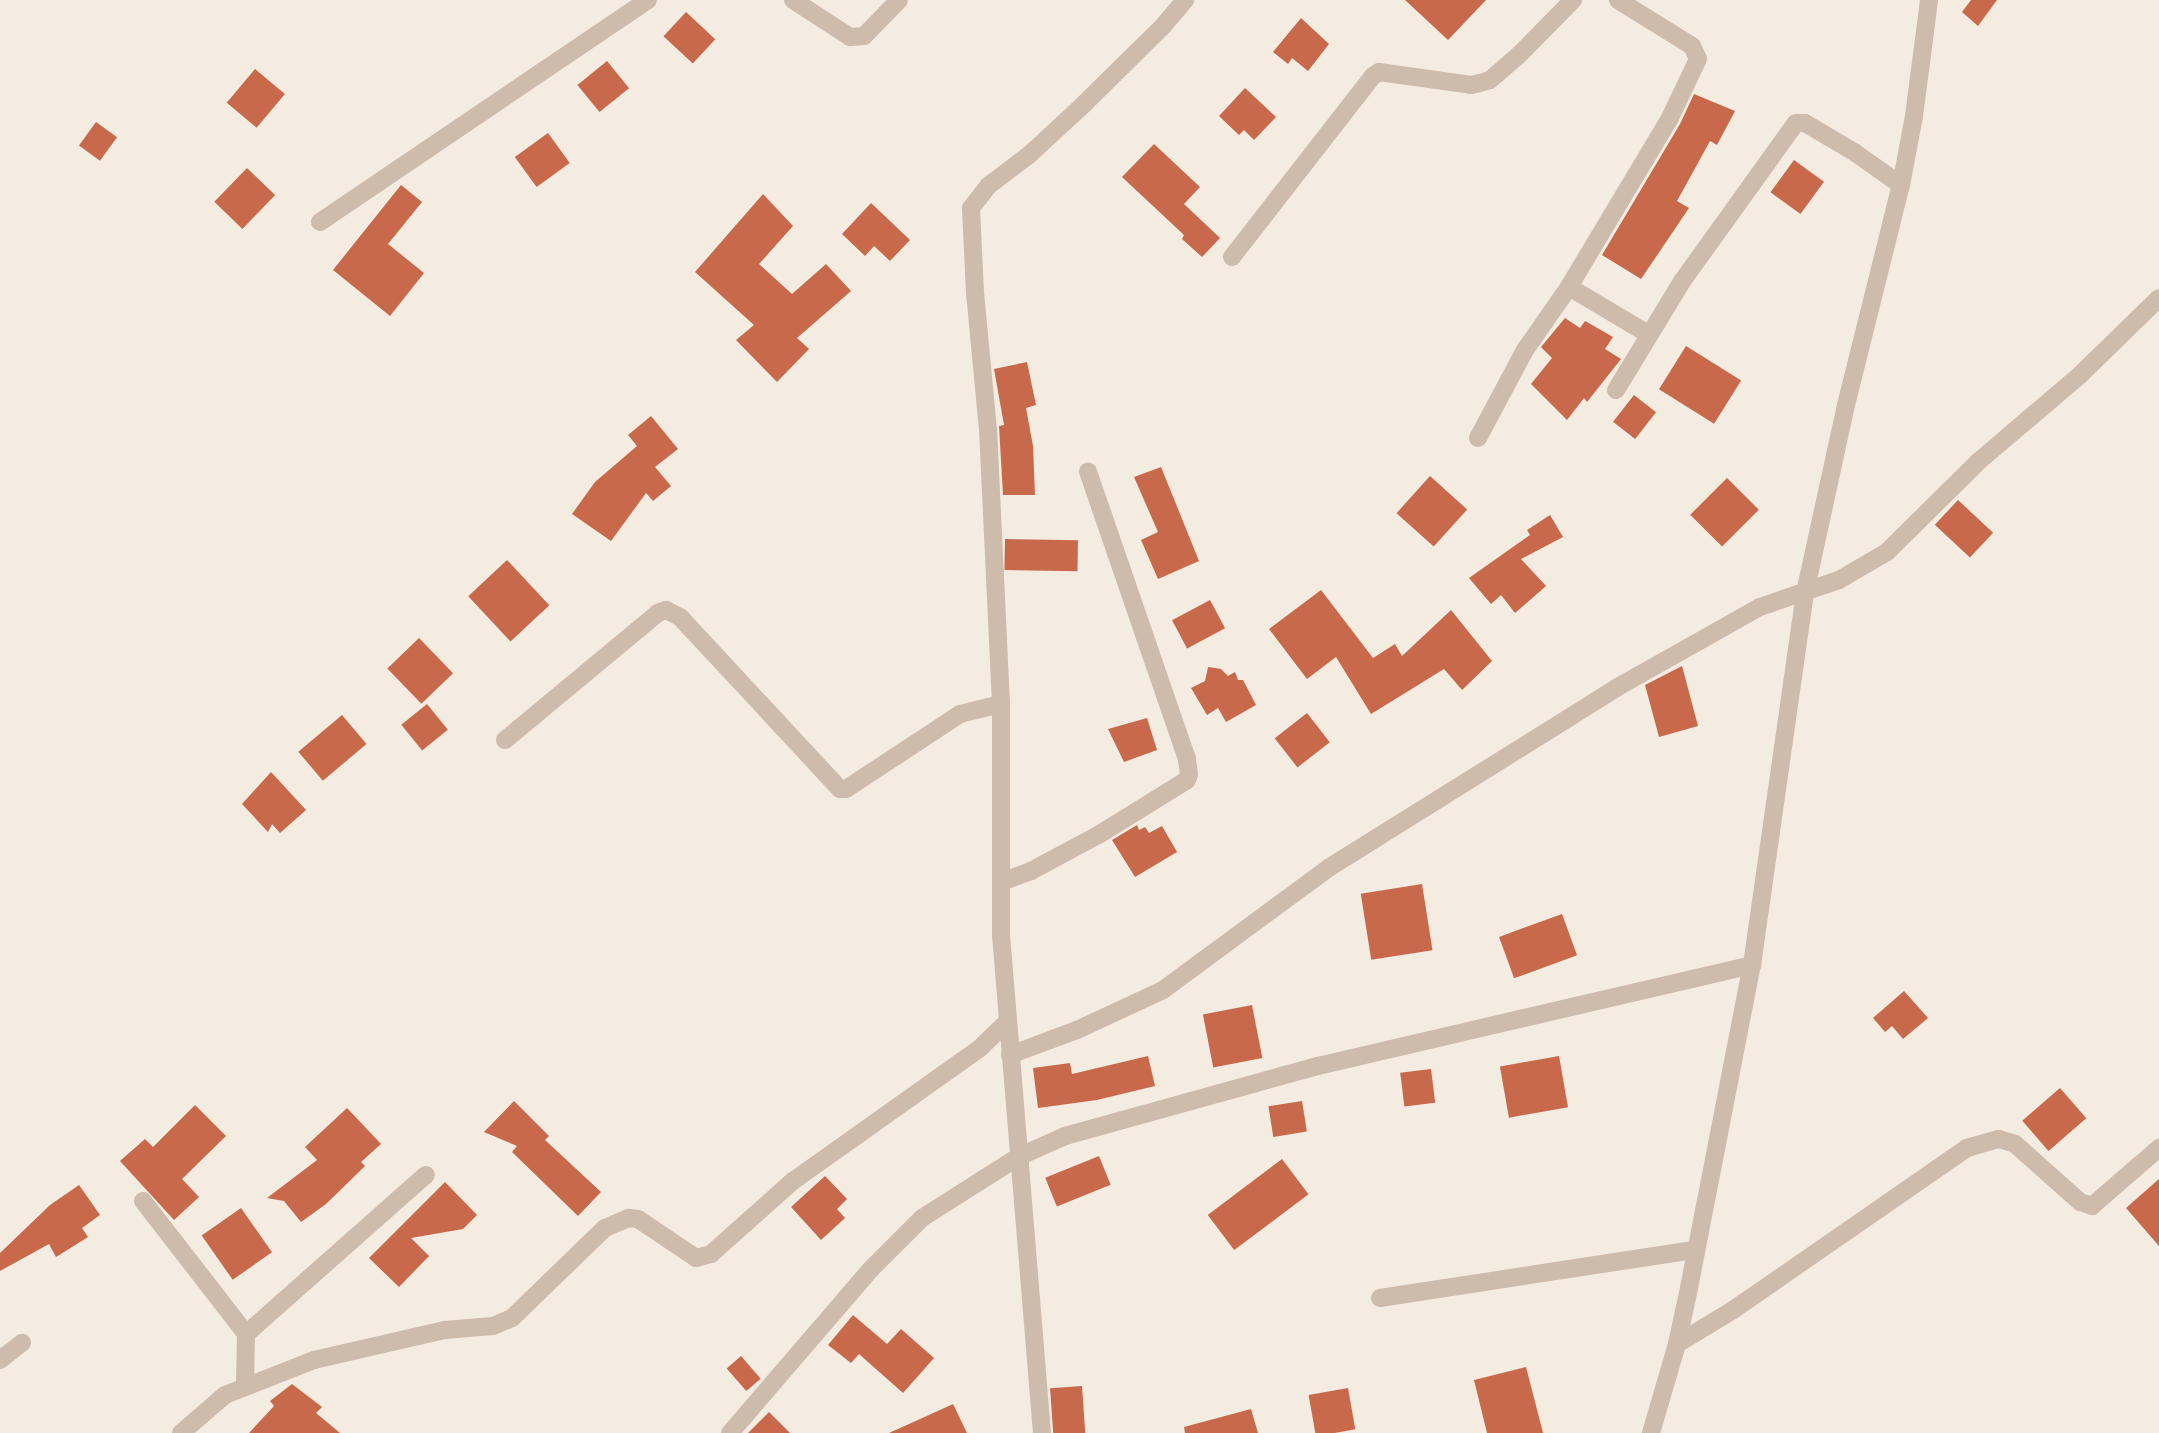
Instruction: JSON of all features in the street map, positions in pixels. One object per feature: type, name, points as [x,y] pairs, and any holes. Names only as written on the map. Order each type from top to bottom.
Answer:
[{"type":"street","points":[[320,222],[648,0]]},
{"type":"street","points":[[793,0],[850,37],[863,36],[899,0]]},
{"type":"street","points":[[1042,1433],[1001,937],[1001,704],[988,430],[975,293],[972,202],[1084,104],[1164,25],[1185,0]]},
{"type":"street","points":[[1232,257],[1379,72],[1471,85],[1490,80],[1573,0]]},
{"type":"street","points":[[1478,438],[1525,351],[1569,288],[1670,118],[1698,59],[1692,46],[1618,0]]},
{"type":"street","points":[[1651,1433],[1677,1344],[1752,965],[1805,593],[1846,405],[1900,186],[1914,116],[1929,0]]},
{"type":"street","points":[[1616,390],[1648,334],[1796,124],[1805,123],[1845,146],[1900,186]]},
{"type":"street","points":[[1569,288],[1648,334]]},
{"type":"street","points":[[1010,1055],[1077,1030],[1163,990],[1331,867],[1616,688],[1760,607],[1839,580],[1886,552],[1979,461],[2080,375],[2159,298]]},
{"type":"street","points":[[1001,882],[1031,871],[1100,835],[1187,780],[1189,774],[1187,759],[1088,472]]},
{"type":"street","points":[[505,740],[658,613],[666,610],[680,617],[840,789],[846,789],[960,715],[1001,704]]},
{"type":"street","points":[[730,1433],[871,1269],[922,1217],[1018,1157],[1065,1136],[1318,1066],[1752,965]]},
{"type":"street","points":[[181,1433],[225,1395],[245,1385],[259,1384],[314,1360],[445,1330],[493,1326],[503,1322],[530,1304],[605,1228],[629,1218],[638,1219],[696,1258],[711,1254],[793,1181],[961,1062],[1007,1022]]},
{"type":"street","points":[[1677,1344],[1733,1310],[1974,1145],[1999,1139],[2015,1144],[2080,1202],[2092,1206],[2159,1148]]},
{"type":"street","points":[[246,1334],[426,1175]]},
{"type":"street","points":[[143,1201],[246,1334],[245,1385]]},
{"type":"street","points":[[1380,1298],[1695,1250]]},
{"type":"street","points":[[0,1360],[22,1343]]},
{"type":"building","points":[[1405,0],[1486,0],[1448,40]]},
{"type":"building","points":[[1971,0],[1997,0],[1978,26],[1962,12]]},
{"type":"building","points":[[686,12],[715,39],[693,63],[663,36]]},
{"type":"building","points":[[1301,18],[1329,44],[1308,71],[1292,58],[1288,64],[1273,52]]},
{"type":"building","points":[[607,61],[629,88],[599,112],[577,85]]},
{"type":"building","points":[[255,69],[285,94],[257,128],[227,103]]},
{"type":"building","points":[[1245,88],[1276,117],[1254,140],[1244,130],[1239,135],[1219,116]]},
{"type":"building","points":[[1694,94],[1735,111],[1717,145],[1710,141],[1677,201],[1689,208],[1641,279],[1602,255],[1680,124]]},
{"type":"building","points":[[96,122],[117,137],[100,161],[79,145]]},
{"type":"building","points":[[548,133],[570,163],[537,187],[515,157]]},
{"type":"building","points":[[1154,144],[1200,187],[1184,204],[1220,238],[1202,257],[1182,239],[1184,235],[1122,177]]},
{"type":"building","points":[[1794,160],[1824,182],[1800,214],[1770,192]]},
{"type":"building","points":[[247,168],[275,195],[242,229],[214,202]]},
{"type":"building","points":[[401,185],[422,202],[388,244],[424,273],[390,316],[333,270]]},
{"type":"building","points":[[763,194],[793,226],[759,264],[792,294],[826,264],[851,291],[797,338],[809,349],[777,382],[736,340],[754,325],[695,272]]},
{"type":"building","points":[[871,203],[910,240],[890,261],[874,246],[865,256],[842,234]]},
{"type":"building","points":[[1565,318],[1580,328],[1585,321],[1613,337],[1605,349],[1621,359],[1587,402],[1584,398],[1567,420],[1531,384],[1552,358],[1541,347]]},
{"type":"building","points":[[1686,346],[1741,380],[1714,424],[1659,389]]},
{"type":"building","points":[[1027,362],[1036,405],[1026,408],[1033,446],[1035,495],[1003,495],[999,426],[1004,425],[994,369]]},
{"type":"building","points":[[1634,395],[1656,412],[1635,439],[1613,422]]},
{"type":"building","points":[[651,416],[678,449],[655,467],[671,486],[653,501],[646,493],[611,541],[572,514],[595,482],[637,446],[628,435]]},
{"type":"building","points":[[1161,467],[1199,561],[1158,579],[1141,540],[1158,532],[1134,477]]},
{"type":"building","points":[[1430,476],[1467,509],[1434,547],[1397,513]]},
{"type":"building","points":[[1727,478],[1759,510],[1722,547],[1690,515]]},
{"type":"building","points":[[1958,500],[1993,533],[1970,558],[1935,525]]},
{"type":"building","points":[[1550,515],[1563,537],[1521,559],[1546,586],[1515,613],[1501,595],[1491,604],[1469,578],[1530,535],[1527,530]]},
{"type":"building","points":[[1005,539],[1078,540],[1077,571],[1004,570]]},
{"type":"building","points":[[507,560],[549,605],[511,641],[468,596]]},
{"type":"building","points":[[1321,590],[1373,658],[1395,644],[1402,656],[1451,610],[1492,661],[1462,690],[1444,669],[1371,714],[1336,657],[1307,679],[1269,629]]},
{"type":"building","points":[[1210,600],[1225,628],[1187,648],[1172,620]]},
{"type":"building","points":[[419,638],[453,673],[421,704],[387,669]]},
{"type":"building","points":[[1682,666],[1698,726],[1659,737],[1645,685]]},
{"type":"building","points":[[1208,667],[1221,669],[1228,676],[1235,672],[1238,680],[1243,680],[1256,705],[1226,722],[1218,708],[1207,715],[1191,688],[1205,681]]},
{"type":"building","points":[[427,704],[448,730],[422,750],[401,725]]},
{"type":"building","points":[[1307,713],[1330,742],[1297,767],[1275,738]]},
{"type":"building","points":[[342,715],[366,744],[323,781],[298,752]]},
{"type":"building","points":[[1147,718],[1157,750],[1124,762],[1108,729]]},
{"type":"building","points":[[271,772],[306,810],[280,833],[272,824],[268,832],[242,804]]},
{"type":"building","points":[[1137,825],[1139,830],[1145,827],[1149,833],[1162,826],[1177,852],[1135,877],[1112,840]]},
{"type":"building","points":[[1422,884],[1432,950],[1371,960],[1361,894]]},
{"type":"building","points":[[1562,914],[1577,955],[1514,978],[1499,937]]},
{"type":"building","points":[[1904,991],[1928,1018],[1903,1039],[1892,1026],[1885,1032],[1873,1018]]},
{"type":"building","points":[[1252,1005],[1262,1058],[1213,1068],[1203,1015]]},
{"type":"building","points":[[1148,1056],[1155,1086],[1097,1100],[1038,1108],[1033,1068],[1070,1063],[1072,1074]]},
{"type":"building","points":[[1559,1056],[1568,1107],[1509,1118],[1500,1066]]},
{"type":"building","points":[[1431,1069],[1435,1103],[1404,1107],[1400,1073]]},
{"type":"building","points":[[2060,1088],[2086,1118],[2049,1151],[2022,1121]]},
{"type":"building","points":[[514,1101],[549,1136],[545,1140],[601,1192],[578,1216],[512,1152],[517,1146],[484,1132]]},
{"type":"building","points":[[1302,1101],[1307,1132],[1273,1137],[1268,1106]]},
{"type":"building","points":[[195,1105],[226,1136],[182,1179],[199,1197],[174,1220],[120,1161],[145,1139],[153,1147]]},
{"type":"building","points":[[347,1108],[381,1144],[361,1162],[365,1166],[326,1204],[301,1222],[284,1201],[267,1198],[317,1160],[305,1147]]},
{"type":"building","points":[[1099,1156],[1111,1185],[1057,1206],[1045,1178]]},
{"type":"building","points":[[1282,1159],[1308,1194],[1234,1250],[1208,1215]]},
{"type":"building","points":[[825,1176],[847,1199],[837,1209],[845,1218],[821,1240],[791,1207]]},
{"type":"building","points":[[2159,1179],[2159,1246],[2126,1208]]},
{"type":"building","points":[[445,1182],[477,1215],[463,1229],[411,1238],[429,1256],[399,1287],[369,1258]]},
{"type":"building","points":[[79,1185],[100,1215],[82,1228],[88,1237],[56,1257],[49,1244],[0,1271],[0,1253],[50,1205]]},
{"type":"building","points":[[241,1208],[272,1252],[233,1280],[202,1236]]},
{"type":"building","points":[[853,1315],[887,1344],[901,1329],[934,1358],[903,1393],[859,1354],[851,1363],[828,1345]]},
{"type":"building","points":[[741,1356],[761,1379],[746,1391],[727,1368]]},
{"type":"building","points":[[1526,1367],[1543,1433],[1487,1433],[1474,1380]]},
{"type":"building","points":[[292,1384],[322,1407],[316,1413],[340,1433],[249,1433],[274,1406],[270,1401]]},
{"type":"building","points":[[1082,1386],[1085,1433],[1053,1433],[1050,1388]]},
{"type":"building","points":[[1348,1388],[1355,1429],[1315,1433],[1309,1395]]},
{"type":"building","points":[[953,1404],[967,1433],[889,1433],[940,1410]]},
{"type":"building","points":[[1251,1409],[1258,1433],[1185,1433],[1184,1427]]},
{"type":"building","points":[[769,1412],[790,1433],[748,1433]]}]
